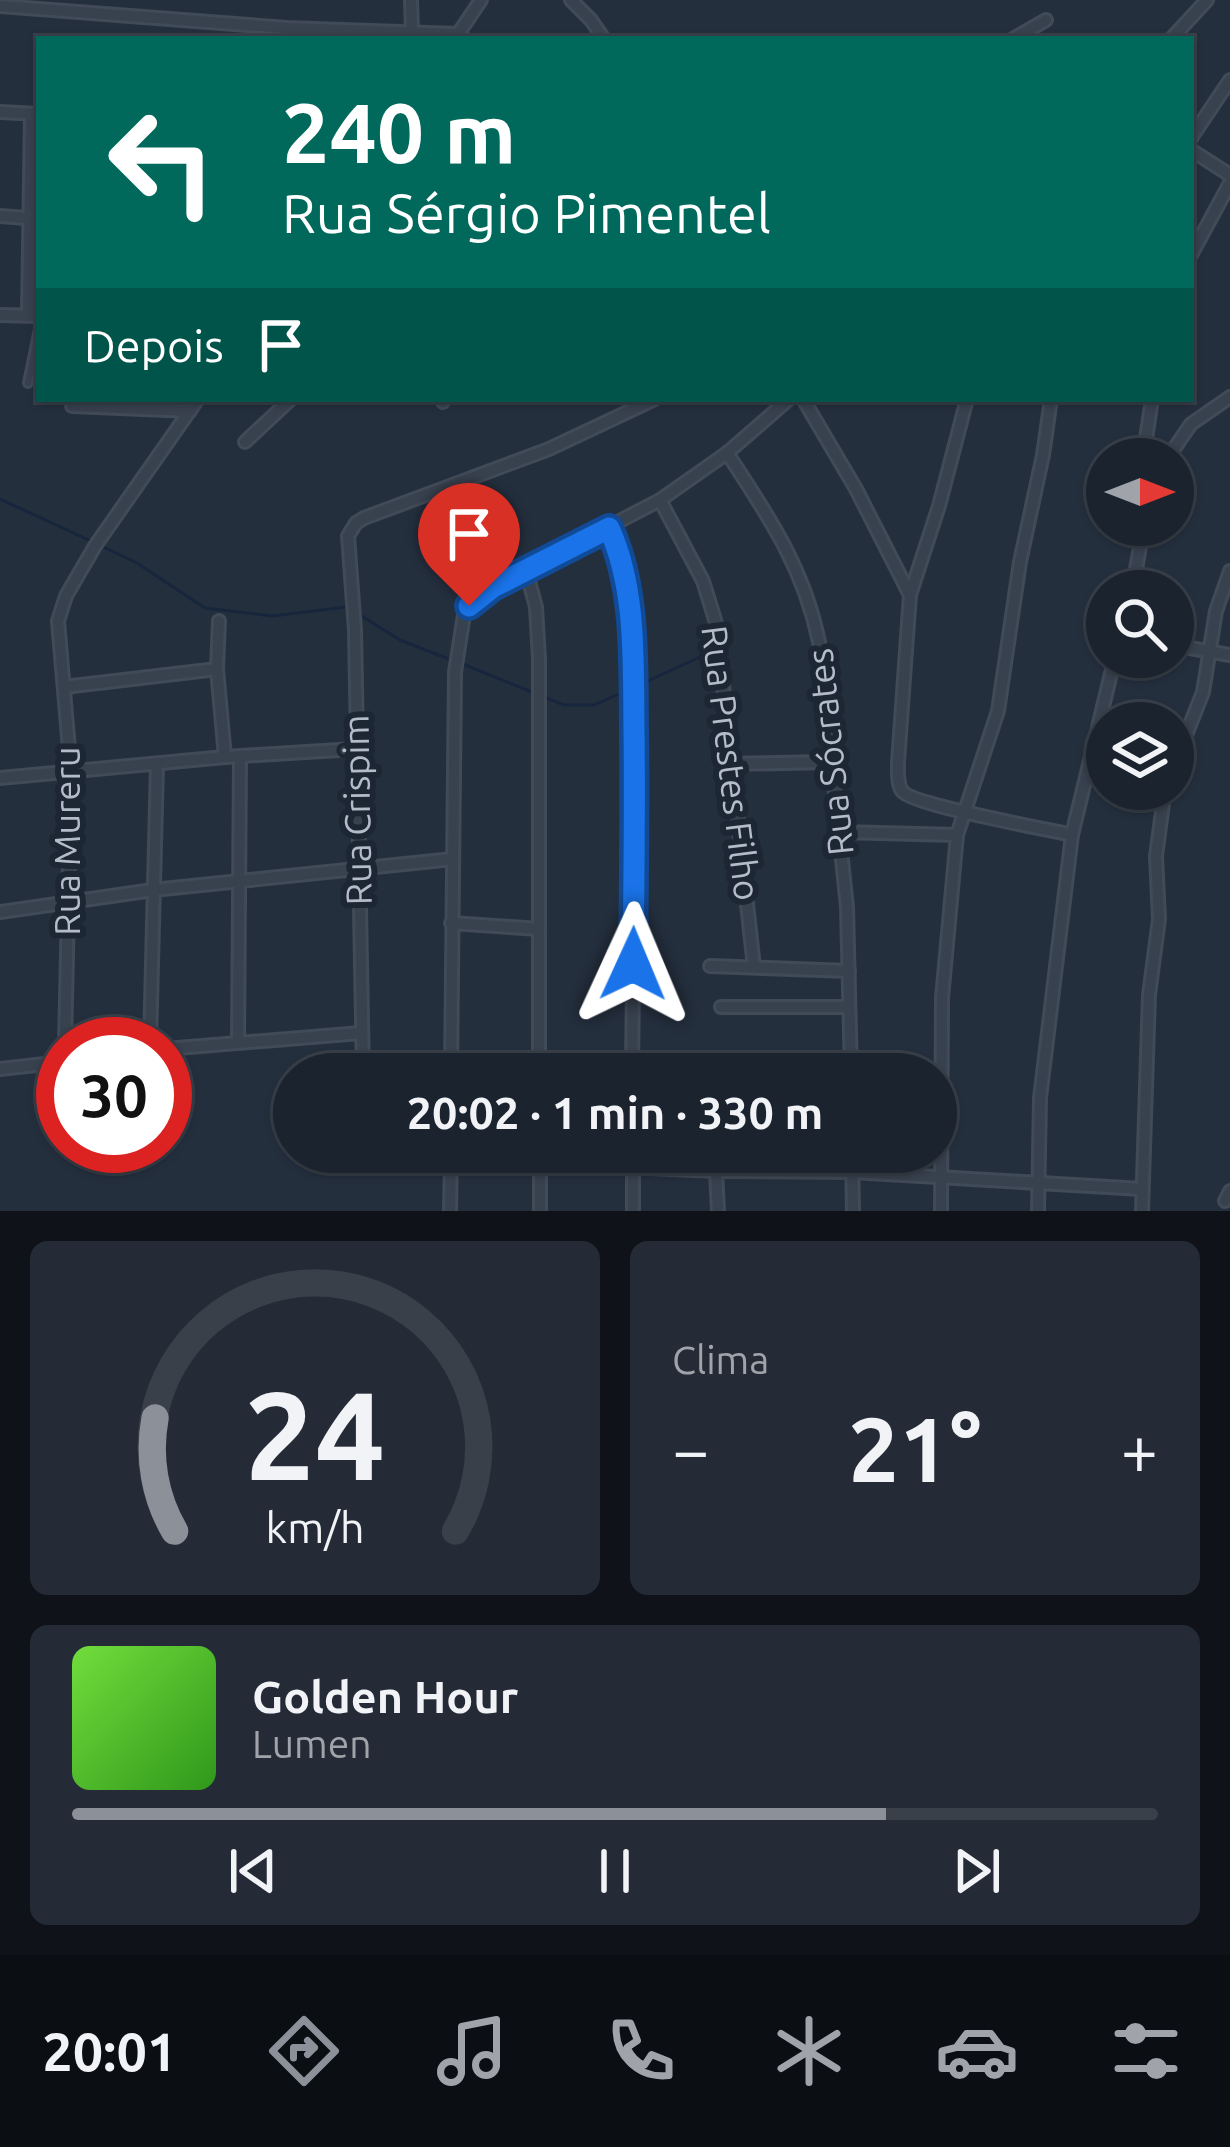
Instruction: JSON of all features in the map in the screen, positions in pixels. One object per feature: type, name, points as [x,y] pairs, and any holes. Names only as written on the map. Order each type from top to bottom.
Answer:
[{"type":"street","points":[[175,17],[176,0]]},
{"type":"street","points":[[411,0],[412,32]]},
{"type":"street","points":[[460,36],[481,0]]},
{"type":"street","points":[[571,0],[601,36]]},
{"type":"street","points":[[1175,36],[1207,0]]},
{"type":"street","points":[[0,6],[44,5],[175,17],[287,33],[450,36]]},
{"type":"street","points":[[1018,36],[1046,20]]},
{"type":"street","points":[[1194,134],[1230,80]]},
{"type":"street","points":[[0,112],[35,114],[33,315],[0,315]]},
{"type":"street","points":[[1194,152],[1230,179],[1194,249]]},
{"type":"street","points":[[0,216],[34,218]]},
{"type":"street","points":[[1181,438],[1191,424],[1230,397]]},
{"type":"street","points":[[72,406],[190,411],[196,402]]},
{"type":"street","points":[[245,442],[288,402]]},
{"type":"street","name":"Rua Crispim","points":[[362,1053],[355,630],[348,536],[364,518],[549,449],[649,402]]},
{"type":"street","points":[[451,1053],[455,672],[464,615],[478,597],[660,500],[727,453],[786,402]]},
{"type":"street","points":[[805,402],[910,595]]},
{"type":"street","points":[[966,402],[910,595],[900,788],[914,799],[1072,835]]},
{"type":"street","points":[[940,1211],[942,998],[957,835],[998,711],[1051,402]]},
{"type":"street","points":[[1146,438],[1152,402]]},
{"type":"street","name":"Rua Mureru","points":[[66,1017],[71,772],[58,621],[66,596],[95,546],[190,411]]},
{"type":"street","name":"Rua Sócrates","points":[[727,453],[790,553],[813,609],[847,907],[850,1053]]},
{"type":"street","name":"Rua Prestes Filho","points":[[660,500],[697,569],[716,622],[754,967]]},
{"type":"street","points":[[609,528],[622,565],[631,627],[632,1053]]},
{"type":"street","points":[[526,570],[538,630],[539,1053]]},
{"type":"street","points":[[1194,719],[1216,610],[1230,571]]},
{"type":"street","points":[[219,621],[225,757]]},
{"type":"street","points":[[1194,649],[1230,655]]},
{"type":"street","points":[[64,687],[218,669]]},
{"type":"street","points":[[1038,1211],[1040,1097],[1072,835],[1110,678]]},
{"type":"street","points":[[0,778],[356,749]]},
{"type":"street","points":[[238,1043],[240,757]]},
{"type":"street","points":[[731,764],[830,762]]},
{"type":"street","points":[[151,1017],[157,765]]},
{"type":"street","points":[[1142,1211],[1149,994],[1159,919],[1156,856],[1162,810]]},
{"type":"street","points":[[840,832],[957,835]]},
{"type":"street","points":[[0,912],[153,890],[452,859]]},
{"type":"street","points":[[451,923],[539,929]]},
{"type":"street","points":[[710,966],[849,971]]},
{"type":"street","points":[[721,1007],[849,1007]]},
{"type":"street","points":[[192,1047],[361,1033]]},
{"type":"street","points":[[0,1069],[36,1065]]},
{"type":"street","points":[[450,1211],[451,1173]]},
{"type":"street","points":[[540,1173],[540,1211]]},
{"type":"street","points":[[633,1173],[633,1211]]},
{"type":"street","points":[[716,1173],[718,1211]]},
{"type":"street","points":[[852,1173],[853,1211]]},
{"type":"street","points":[[867,1173],[1142,1189]]},
{"type":"lane","points":[[28,383],[36,344]]},
{"type":"waterway","points":[[0,499],[91,541]]},
{"type":"waterway","points":[[99,545],[137,563],[205,608],[272,616],[347,607]]},
{"type":"waterway","points":[[360,615],[400,640],[454,661]]},
{"type":"waterway","points":[[637,686],[700,657]]},
{"type":"waterway","points":[[463,664],[564,705],[594,705],[628,690]]},
{"type":"route","points":[[469,606],[493,587],[609,528],[620,552],[631,627],[633,964]]}]
